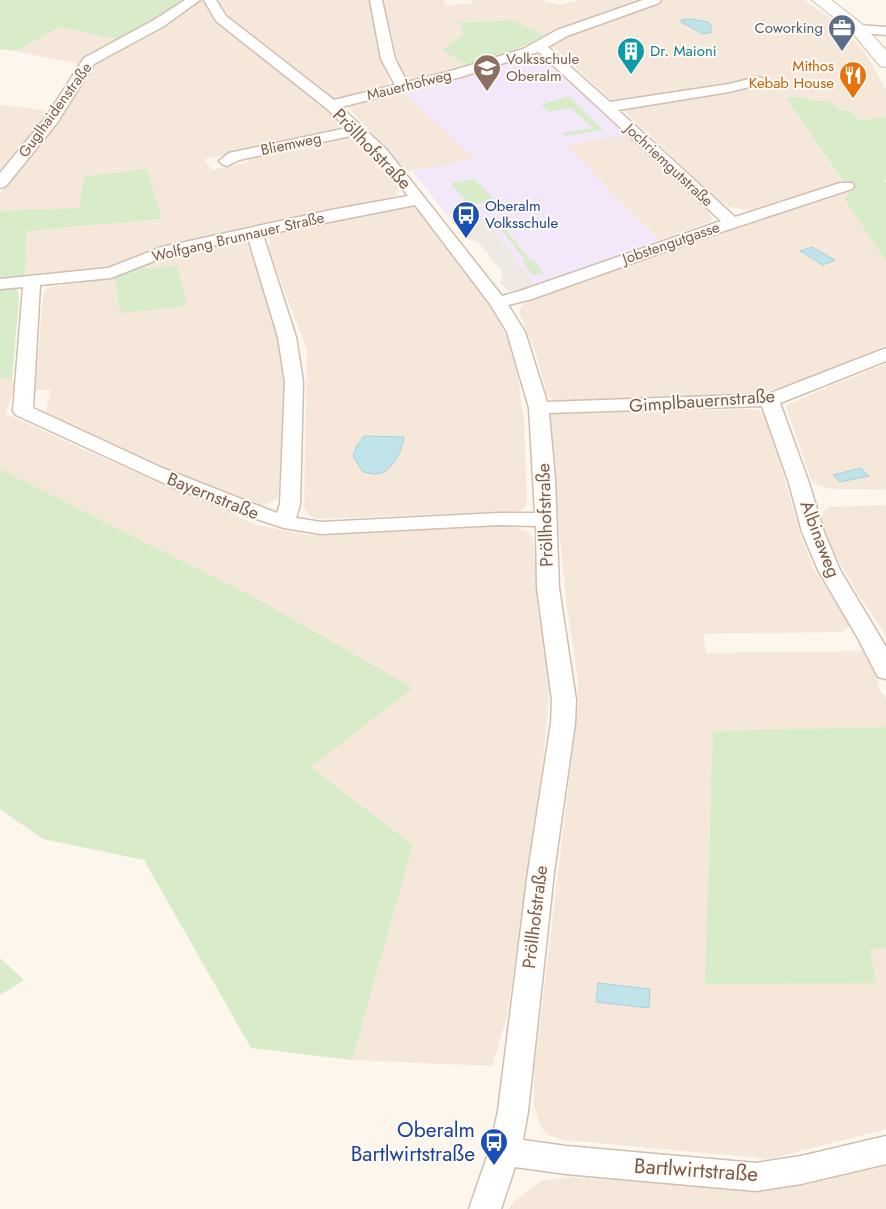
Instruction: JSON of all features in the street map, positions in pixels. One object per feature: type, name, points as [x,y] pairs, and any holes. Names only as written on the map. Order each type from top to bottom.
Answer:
[{"type":"main road","points":[[820,0],[858,29],[876,47],[886,62]]},
{"type":"street","name":"Guglhaidenstraße","points":[[0,182],[59,108],[81,70],[89,61],[159,23],[194,0]]},
{"type":"street","name":"Pröllhofstraße","points":[[210,0],[222,18],[330,105],[358,130],[392,165],[498,302],[516,332],[539,408],[549,598],[564,700],[563,723],[541,872],[513,1111],[505,1151],[485,1209]]},
{"type":"street","points":[[376,0],[391,68],[397,80],[404,87]]},
{"type":"street","name":"Mauerhofweg","points":[[330,105],[492,63],[539,47],[562,33],[655,0]]},
{"type":"street","points":[[858,29],[886,31]]},
{"type":"street","name":"Jochriemgutstraße","points":[[539,47],[547,52],[731,222]]},
{"type":"street","name":"Jochriemgutstraße","points":[[607,107],[729,88],[757,81]]},
{"type":"street","name":"Bliemweg","points":[[227,161],[234,156],[358,130]]},
{"type":"street","name":"Jobstengutgasse","points":[[498,302],[526,295],[731,222],[846,186]]},
{"type":"street","name":"Wolfgang Brunnauer Straße","points":[[0,284],[111,273],[162,252],[419,199]]},
{"type":"street","points":[[254,232],[287,337],[294,382],[290,504],[284,522]]},
{"type":"street","name":"Bayernstraße","points":[[32,281],[23,411],[122,459],[254,514],[303,526],[321,528],[499,519],[545,520]]},
{"type":"street","name":"Gimplbauernstraße","points":[[539,408],[770,400],[817,383],[886,354]]},
{"type":"street","name":"Albinaweg","points":[[770,400],[799,483],[813,532],[829,570],[871,640],[886,671]]},
{"type":"street","name":"Bartlwirtstraße","points":[[505,1151],[566,1160],[756,1177],[801,1170],[886,1150]]},
{"type":"shaded area","points":[[200,0],[203,0],[217,21],[295,81],[345,128],[341,131],[204,159],[212,170],[250,162],[245,156],[347,135],[354,136],[381,164],[398,187],[399,191],[396,196],[148,251],[111,268],[25,277],[27,231],[162,219],[147,169],[84,176],[80,208],[0,211],[0,193],[33,154],[73,96],[88,70],[97,60],[173,18]]},
{"type":"shaded area","points":[[217,0],[370,0],[382,46],[388,87],[334,100],[232,20]]},
{"type":"shaded area","points":[[383,0],[444,0],[445,5],[472,4],[471,0],[542,0],[560,5],[580,0],[645,0],[546,36],[513,20],[459,22],[463,35],[443,50],[468,66],[419,79],[405,77],[401,74]]},
{"type":"shaded area","points":[[662,0],[804,0],[829,17],[847,33],[867,55],[886,90],[886,117],[860,120],[849,110],[840,110],[829,100],[813,101],[803,97],[786,98],[843,183],[761,208],[748,210],[730,207],[719,201],[624,111],[629,110],[626,106],[734,91],[762,84],[744,82],[616,102],[611,100],[552,46],[557,39],[639,10],[636,8]]},
{"type":"shaded area","points":[[59,27],[116,39],[77,64],[16,51]]},
{"type":"shaded area","points":[[538,55],[548,58],[628,135],[567,145],[617,199],[659,240],[535,286],[483,215],[451,220],[412,171],[474,159],[402,91],[521,56]]},
{"type":"shaded area","points":[[402,91],[475,159],[407,172],[348,107],[350,104]]},
{"type":"shaded area","points":[[0,105],[52,111],[0,174]]},
{"type":"shaded area","points":[[628,135],[708,211],[712,218],[710,222],[659,240],[617,199],[566,144]]},
{"type":"shaded area","points":[[850,192],[844,199],[886,261],[886,345],[796,383],[772,390],[741,395],[559,401],[547,395],[536,354],[519,312],[523,304],[537,297],[701,239]]},
{"type":"shaded area","points":[[412,206],[417,208],[486,300],[508,338],[518,376],[524,422],[527,504],[518,511],[317,519],[309,516],[304,508],[307,350],[268,248],[270,241],[267,235],[375,210]]},
{"type":"shaded area","points":[[483,215],[535,286],[521,291],[508,291],[500,282],[503,273],[478,242],[464,238],[451,220]]},
{"type":"shaded area","points":[[246,240],[278,326],[287,374],[278,498],[262,506],[254,507],[159,468],[45,414],[51,390],[35,390],[43,297],[45,291],[50,287],[115,277],[155,258]]},
{"type":"shaded area","points":[[886,364],[886,490],[830,489],[818,485],[811,480],[786,406],[827,387]]},
{"type":"shaded area","points":[[0,379],[12,379],[15,384],[6,414],[257,525],[307,535],[510,525],[529,533],[533,538],[538,607],[547,654],[550,684],[543,762],[507,1016],[492,1066],[352,1060],[413,845],[311,767],[412,688],[254,597],[0,469]]},
{"type":"shaded area","points":[[754,409],[767,417],[802,540],[814,570],[852,624],[842,632],[703,634],[706,653],[868,651],[880,691],[886,698],[886,727],[713,731],[877,982],[870,948],[886,948],[886,1129],[770,1159],[564,1140],[548,1135],[540,1126],[534,1106],[534,1073],[578,706],[578,680],[566,601],[548,416],[552,414]]},
{"type":"shaded area","points":[[886,505],[886,636],[858,595],[834,552],[821,520],[823,512],[829,507]]},
{"type":"shaded area","points":[[886,1165],[886,1209],[508,1209],[517,1199],[541,1181],[572,1177],[736,1189],[810,1184]]},
{"type":"green space","points":[[0,0],[188,0],[157,21],[120,40],[59,27],[16,51],[0,49]]},
{"type":"green space","points":[[513,20],[546,36],[505,54],[468,66],[442,50],[463,35],[459,22]]},
{"type":"green space","points":[[569,96],[603,130],[566,136],[562,133],[593,128],[571,108],[548,112],[541,105]]},
{"type":"green space","points":[[803,97],[813,101],[829,100],[840,110],[849,110],[860,120],[886,117],[886,180],[884,181],[886,183],[886,261],[844,199],[850,192],[786,98]]},
{"type":"green space","points":[[147,169],[162,219],[27,231],[25,277],[0,279],[0,211],[79,208],[84,176]]},
{"type":"green space","points":[[475,179],[495,201],[469,205],[451,183]]},
{"type":"green space","points":[[493,219],[498,219],[530,260],[533,259],[544,273],[533,275],[522,261],[525,260]]},
{"type":"green space","points":[[177,266],[187,306],[120,313],[115,277],[136,269]]},
{"type":"green space","points":[[10,287],[18,290],[19,299],[12,379],[0,379],[0,288]]},
{"type":"green space","points":[[0,469],[254,597],[413,688],[311,767],[413,845],[352,1060],[251,1048],[144,860],[43,839],[0,809]]},
{"type":"green space","points":[[886,727],[886,948],[870,949],[877,983],[705,984],[713,731]]},
{"type":"green space","points":[[0,958],[24,980],[0,995]]},
{"type":"water","points":[[691,19],[708,22],[712,26],[710,28],[712,32],[703,34],[681,22],[681,20]]},
{"type":"water","points":[[812,247],[835,260],[823,265],[800,251]]},
{"type":"water","points":[[364,436],[404,437],[395,461],[381,473],[363,472],[353,456],[357,445]]},
{"type":"water","points":[[861,468],[869,476],[840,482],[833,475]]},
{"type":"water","points":[[598,983],[650,989],[649,1008],[596,1002]]},
{"type":"place","name":"Coworking","points":[[842,52]]},
{"type":"place","name":"Dr. Maioni","points":[[631,75]]},
{"type":"place","name":"Volksschule Oberalm","points":[[487,92]]},
{"type":"place","name":"Mithos Kebab House","points":[[853,99]]},
{"type":"place","name":"Oberalm Volksschule","points":[[466,239]]},
{"type":"place","name":"Oberalm Bartlwirtstraße","points":[[494,1166]]}]
